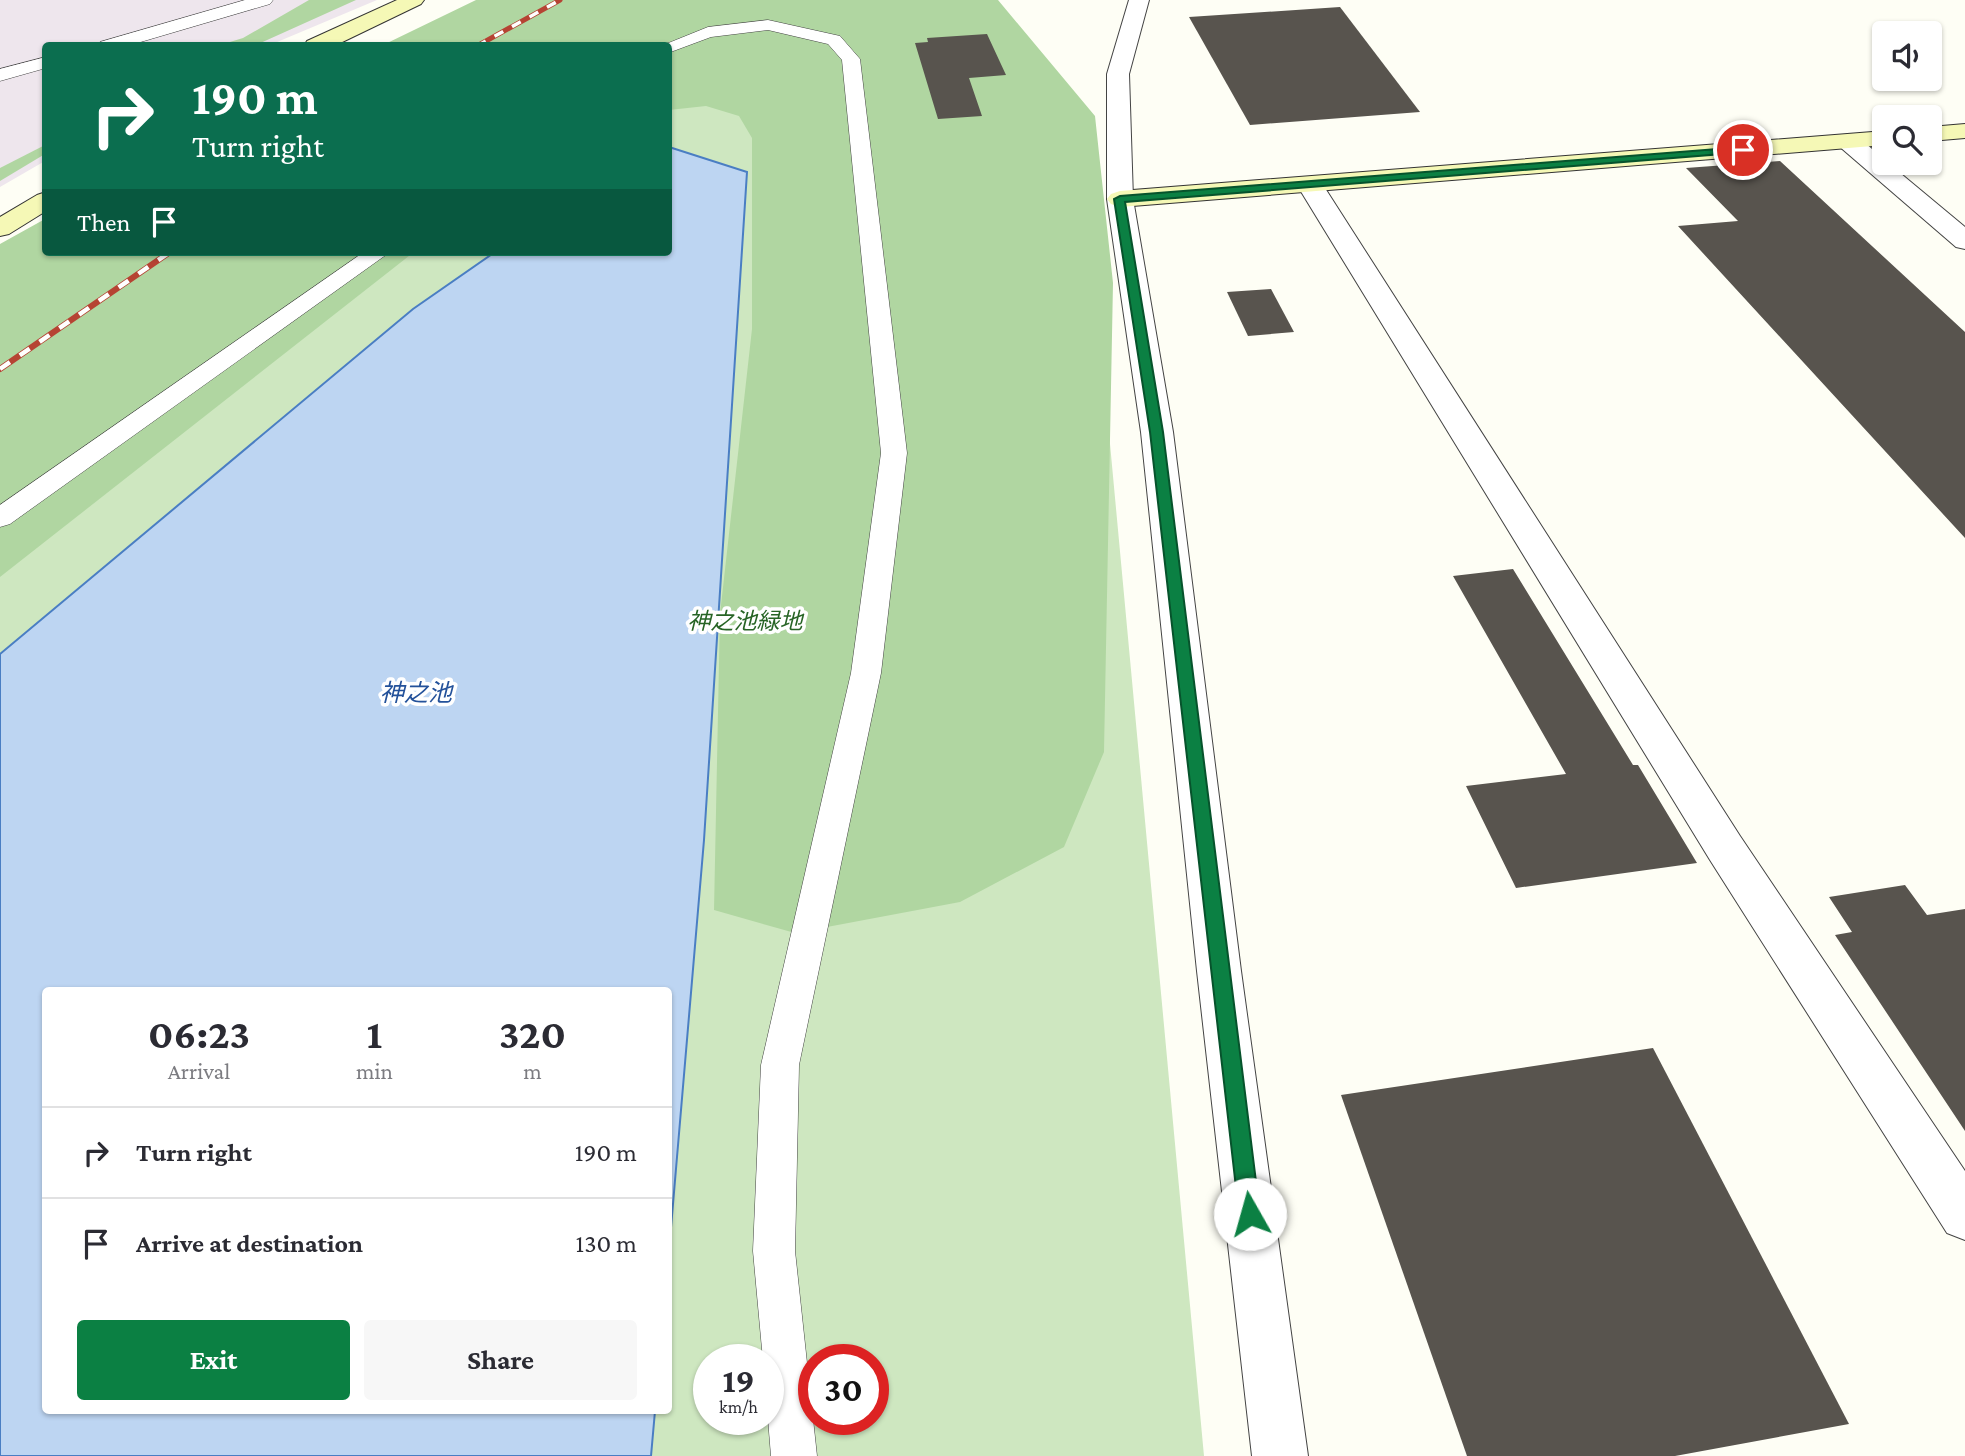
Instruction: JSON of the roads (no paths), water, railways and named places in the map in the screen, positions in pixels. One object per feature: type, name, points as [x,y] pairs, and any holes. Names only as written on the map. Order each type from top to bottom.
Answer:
[{"type":"street","points":[[1139,0],[1118,74],[1120,199],[1157,432],[1219,971],[1280,1456]]},
{"type":"street","points":[[325,42],[422,3]]},
{"type":"street","points":[[351,42],[422,3]]},
{"type":"street","points":[[1942,133],[1965,131]]},
{"type":"street","points":[[1120,199],[1872,139]]},
{"type":"street","points":[[1849,142],[1965,241]]},
{"type":"street","points":[[0,209],[42,184]]},
{"type":"street","points":[[1310,185],[1725,848],[1965,1215]]},
{"type":"street","points":[[0,228],[42,202]]},
{"type":"lane","points":[[120,42],[264,0]]},
{"type":"lane","points":[[672,46],[708,32],[768,25],[834,40],[851,59],[894,453],[866,673],[780,1065],[774,1251],[794,1456]]},
{"type":"lane","points":[[0,75],[42,63]]},
{"type":"lane","points":[[0,518],[373,256]]},
{"type":"water","name":"神之池","points":[[672,148],[747,172],[704,840],[672,1216],[672,987],[42,987],[42,1414],[655,1414],[651,1456],[0,1456],[0,654],[413,309],[489,256],[672,256]]},
{"type":"railway","points":[[484,42],[560,0]]},
{"type":"railway","points":[[0,369],[164,256]]},
{"type":"park label","name":"神之池緑地","points":[[745,621]]}]
